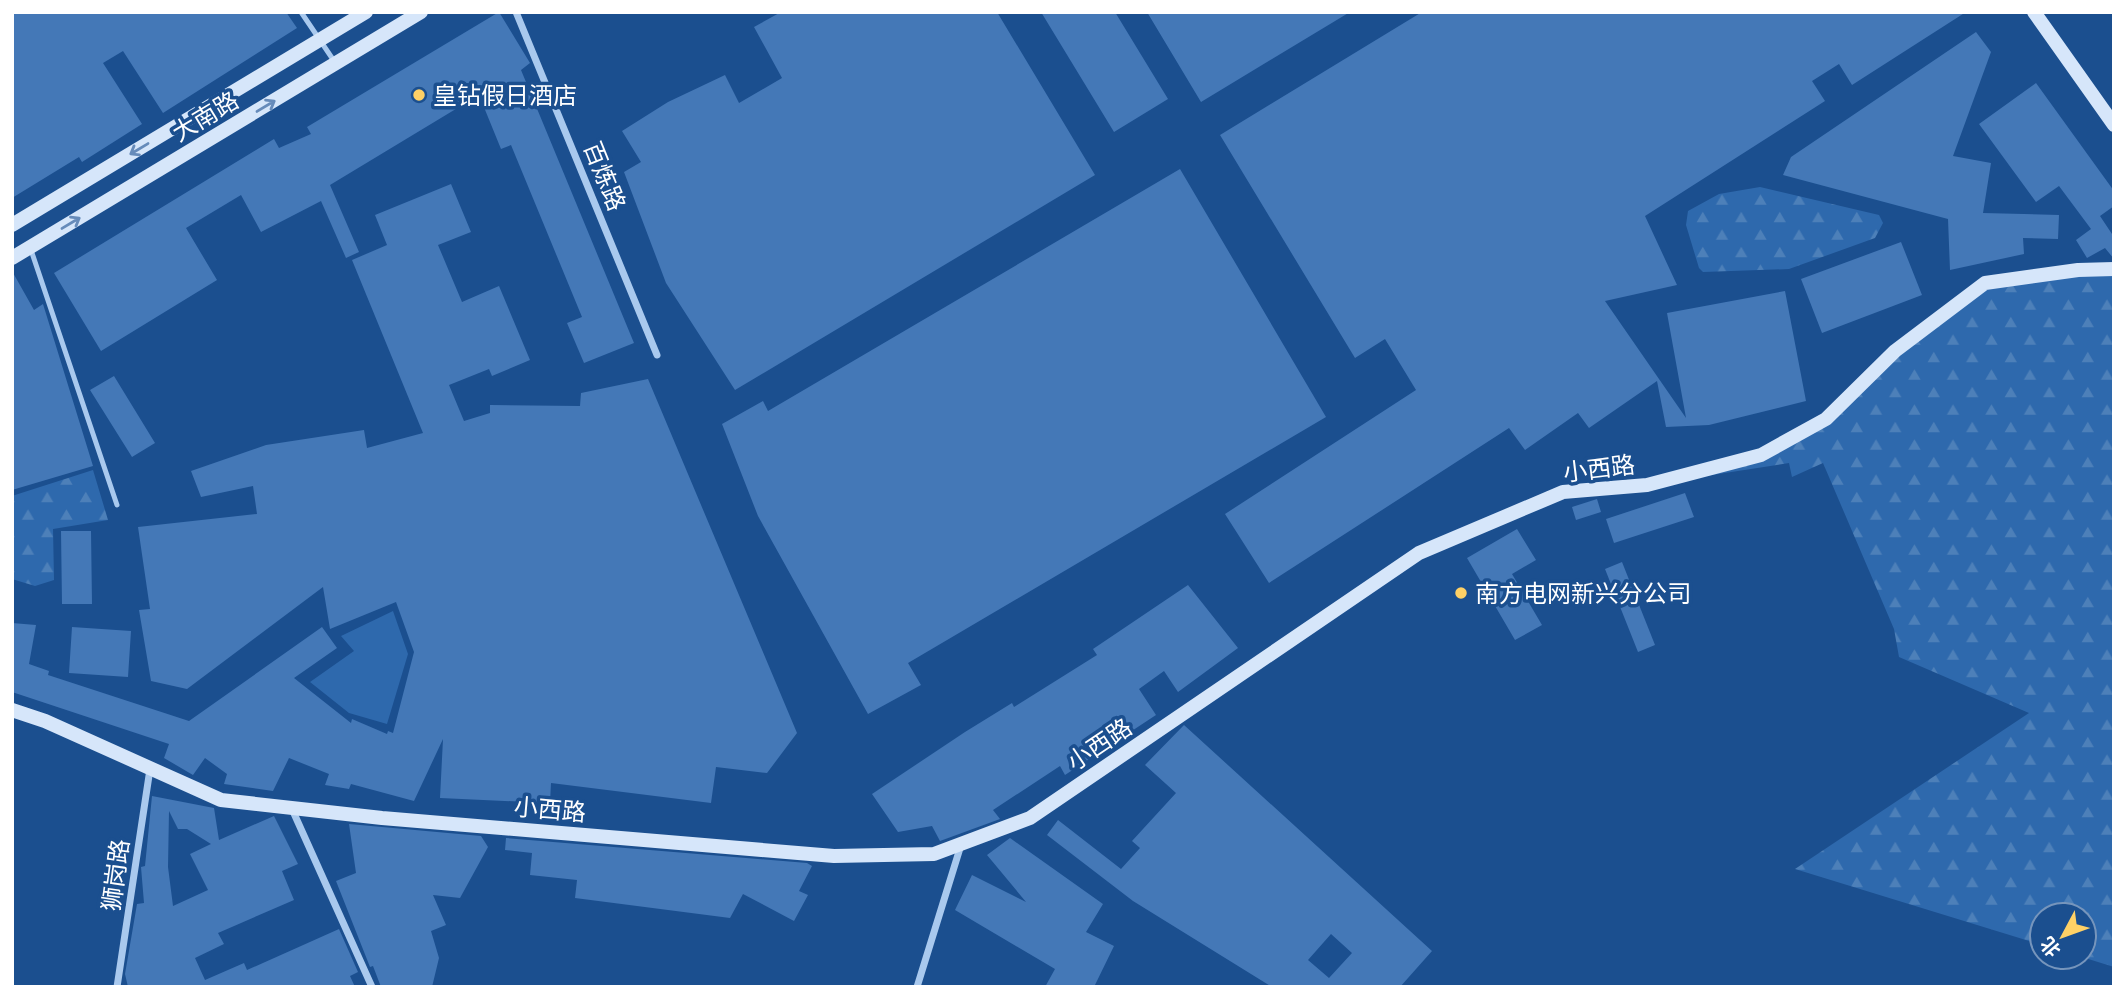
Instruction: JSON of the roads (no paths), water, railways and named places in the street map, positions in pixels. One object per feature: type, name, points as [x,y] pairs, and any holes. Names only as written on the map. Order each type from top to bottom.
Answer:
[{"type":"street","name":"大南路","points":[[12,225],[366,12]]},
{"type":"street","name":"大南路","points":[[12,258],[421,12]]},
{"type":"street","name":"百炼路","points":[[516,12],[657,355]]},
{"type":"street","points":[[2034,12],[2114,124]]},
{"type":"street","name":"小西路","points":[[12,710],[45,721],[220,800],[834,856],[934,854],[1030,818],[1419,553],[1563,492],[1647,485],[1760,455],[1826,419],[1895,351],[1985,283],[2078,270],[2114,269]]},
{"type":"street","name":"狮岗路","points":[[117,987],[150,768]]},
{"type":"street","points":[[292,808],[372,987]]},
{"type":"street","points":[[917,987],[961,844]]},
{"type":"lane","points":[[301,12],[336,63]]},
{"type":"lane","points":[[30,247],[117,505]]},
{"type":"place","name":"皇钻假日酒店","points":[[419,95]]},
{"type":"place","name":"南方电网新兴分公司","points":[[1461,593]]}]
